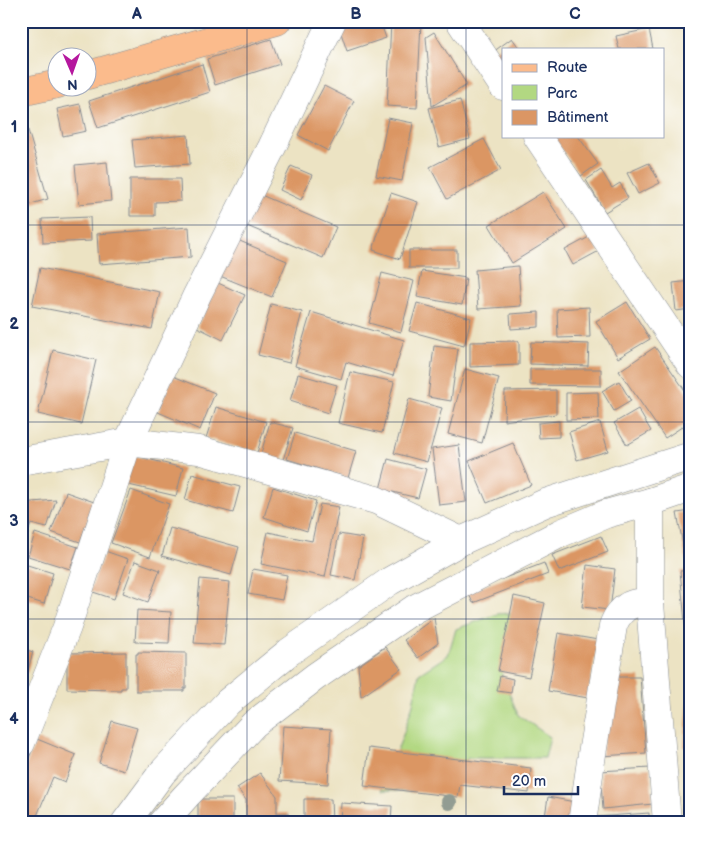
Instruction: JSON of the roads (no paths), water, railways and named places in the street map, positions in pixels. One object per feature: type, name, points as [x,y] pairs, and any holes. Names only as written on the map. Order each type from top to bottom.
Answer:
[{"type":"main road","points":[[98,72],[277,21]]},
{"type":"main road","points":[[21,92],[48,86]]},
{"type":"street","points":[[21,743],[67,627],[128,442],[197,295],[272,147],[332,21]]},
{"type":"street","points":[[460,21],[502,84]]},
{"type":"street","points":[[538,138],[691,364]]},
{"type":"street","points":[[21,461],[128,442],[199,450],[376,500],[461,541]]},
{"type":"street","points":[[125,823],[162,773],[228,702],[289,652],[390,581],[461,541],[545,503],[691,456]]},
{"type":"street","points":[[162,823],[254,724],[315,677],[414,609],[562,533],[606,514],[691,488]]},
{"type":"street","points":[[650,502],[650,603],[667,823]]},
{"type":"street","points":[[582,823],[613,626],[616,618],[633,604],[650,603]]}]
